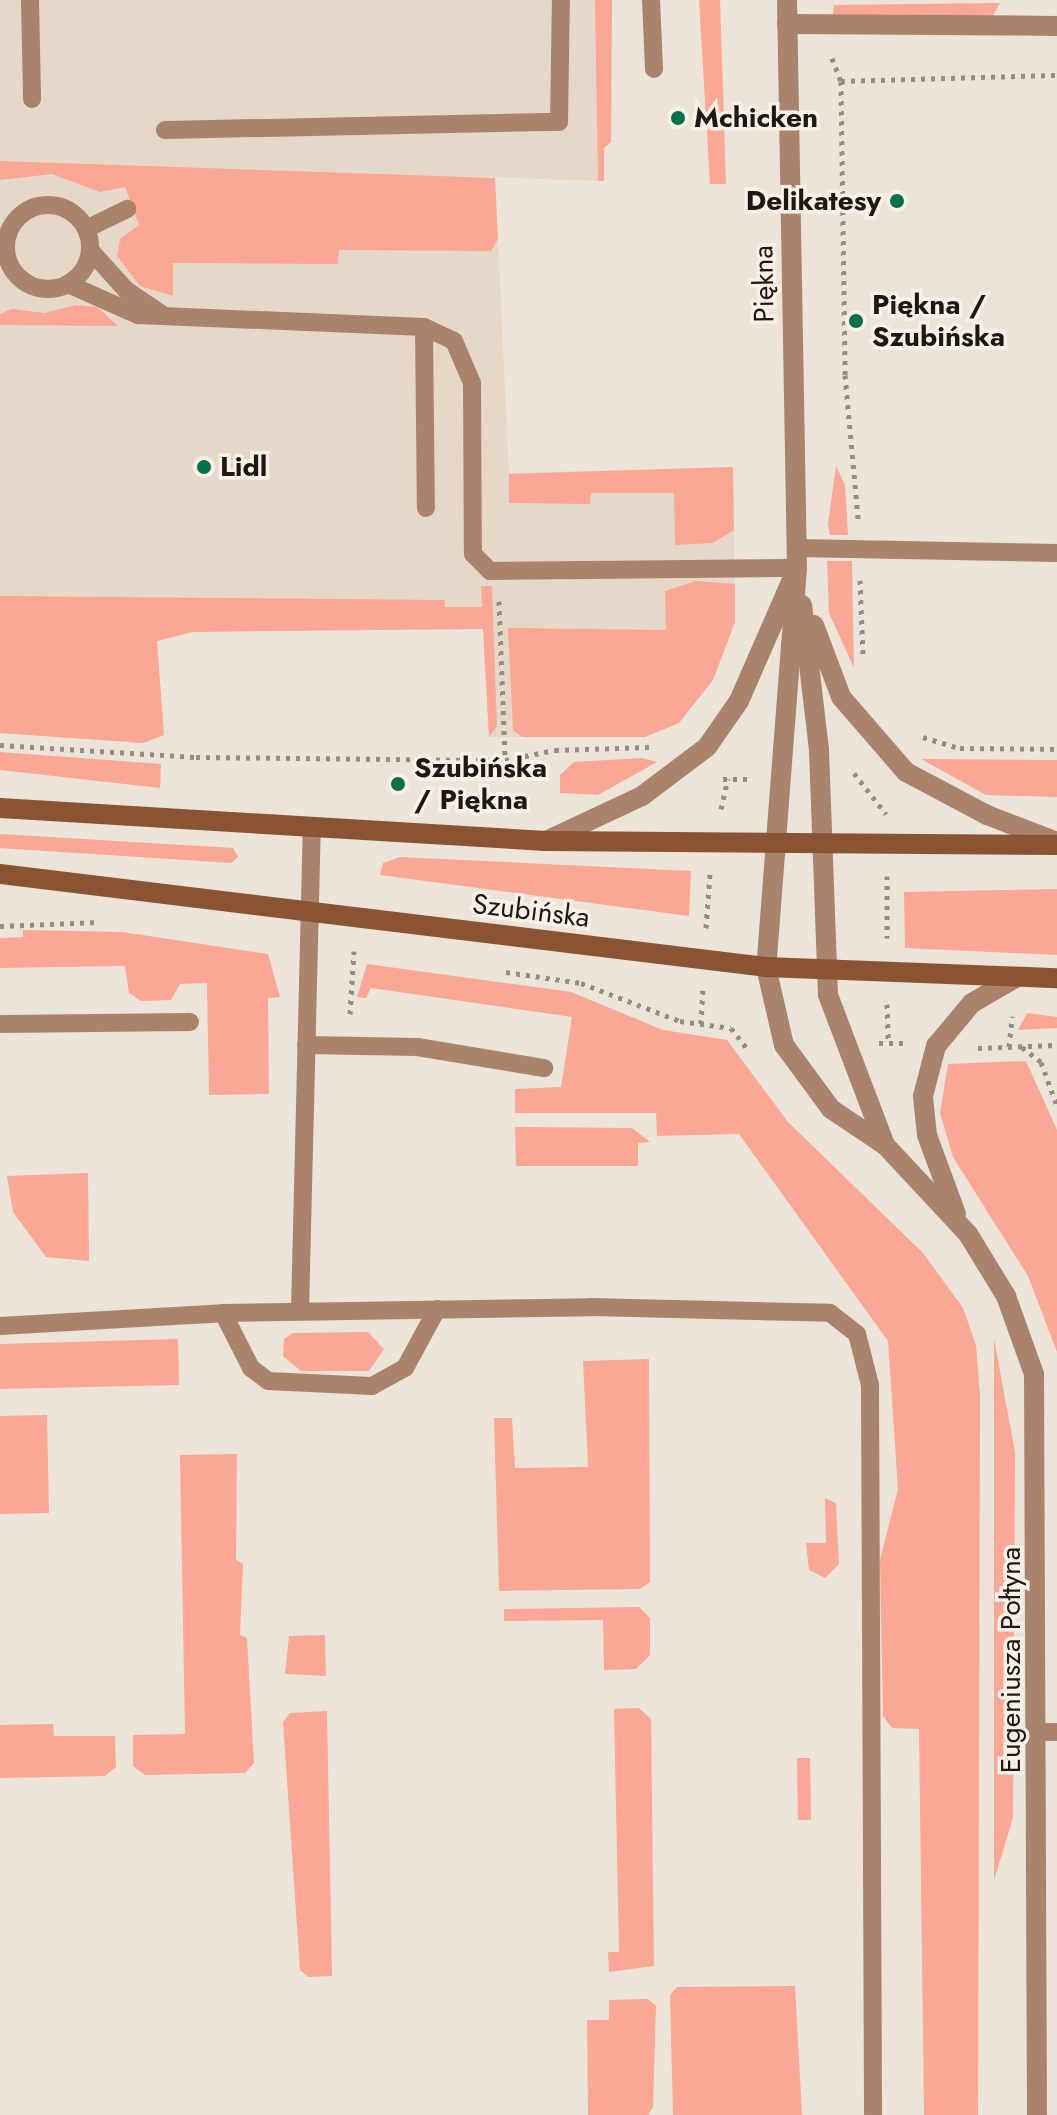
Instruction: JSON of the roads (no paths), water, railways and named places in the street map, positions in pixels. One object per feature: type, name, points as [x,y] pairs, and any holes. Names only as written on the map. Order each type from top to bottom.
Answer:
[{"type":"main road","points":[[0,808],[546,841],[777,847],[1057,843]]},
{"type":"main road","name":"Szubińska","points":[[0,874],[766,967],[927,976],[1057,978]]},
{"type":"street","name":"Piękna","points":[[777,847],[797,558],[787,0]]},
{"type":"street","points":[[787,24],[1057,26]]},
{"type":"street","name":"Piękna","points":[[546,841],[642,796],[707,747],[739,701],[797,558]]},
{"type":"street","name":"Piękna","points":[[797,558],[841,697],[884,751],[932,790],[1057,843]]},
{"type":"street","name":"Piękna","points":[[797,558],[819,750],[825,970]]},
{"type":"street","name":"Eugeniusza Połtyna","points":[[777,847],[766,967],[784,1045],[831,1109],[885,1145],[960,1226],[1006,1296],[1034,1374],[1048,1732],[1037,2115]]},
{"type":"street","name":"Eugeniusza Połtyna","points":[[825,970],[885,1145]]},
{"type":"street","name":"Eugeniusza Połtyna","points":[[960,1226],[927,1135],[923,1096],[936,1046],[951,1023],[1017,977]]},
{"type":"lane","points":[[30,0],[32,99]]},
{"type":"lane","points":[[165,130],[559,122],[561,0]]},
{"type":"lane","points":[[651,0],[654,69]]},
{"type":"lane","points":[[90,250],[68,284],[47,290],[22,281],[6,258],[4,227],[26,210],[52,205],[86,229],[90,250],[126,290],[172,319]]},
{"type":"lane","points":[[86,229],[127,209]]},
{"type":"lane","points":[[68,284],[108,306],[172,319],[424,327],[454,341],[469,366],[473,554],[498,574],[797,558],[859,547],[1057,553]]},
{"type":"lane","points":[[424,327],[426,508]]},
{"type":"lane","points":[[300,1311],[312,829]]},
{"type":"lane","points":[[0,1024],[190,1022]]},
{"type":"lane","points":[[306,1045],[349,1043],[544,1068]]},
{"type":"lane","points":[[223,1313],[251,1368],[268,1381],[372,1386],[405,1368],[437,1309]]},
{"type":"lane","points":[[0,1326],[223,1313],[437,1309],[830,1313],[857,1334],[870,1385],[873,2115]]},
{"type":"place","name":"Mchicken","points":[[678,118]]},
{"type":"place","name":"Delikatesy","points":[[897,201]]},
{"type":"place","name":"Piękna / Szubińska","points":[[856,321]]},
{"type":"place","name":"Lidl","points":[[204,467]]},
{"type":"place","name":"Szubińska / Piękna","points":[[398,784]]}]
